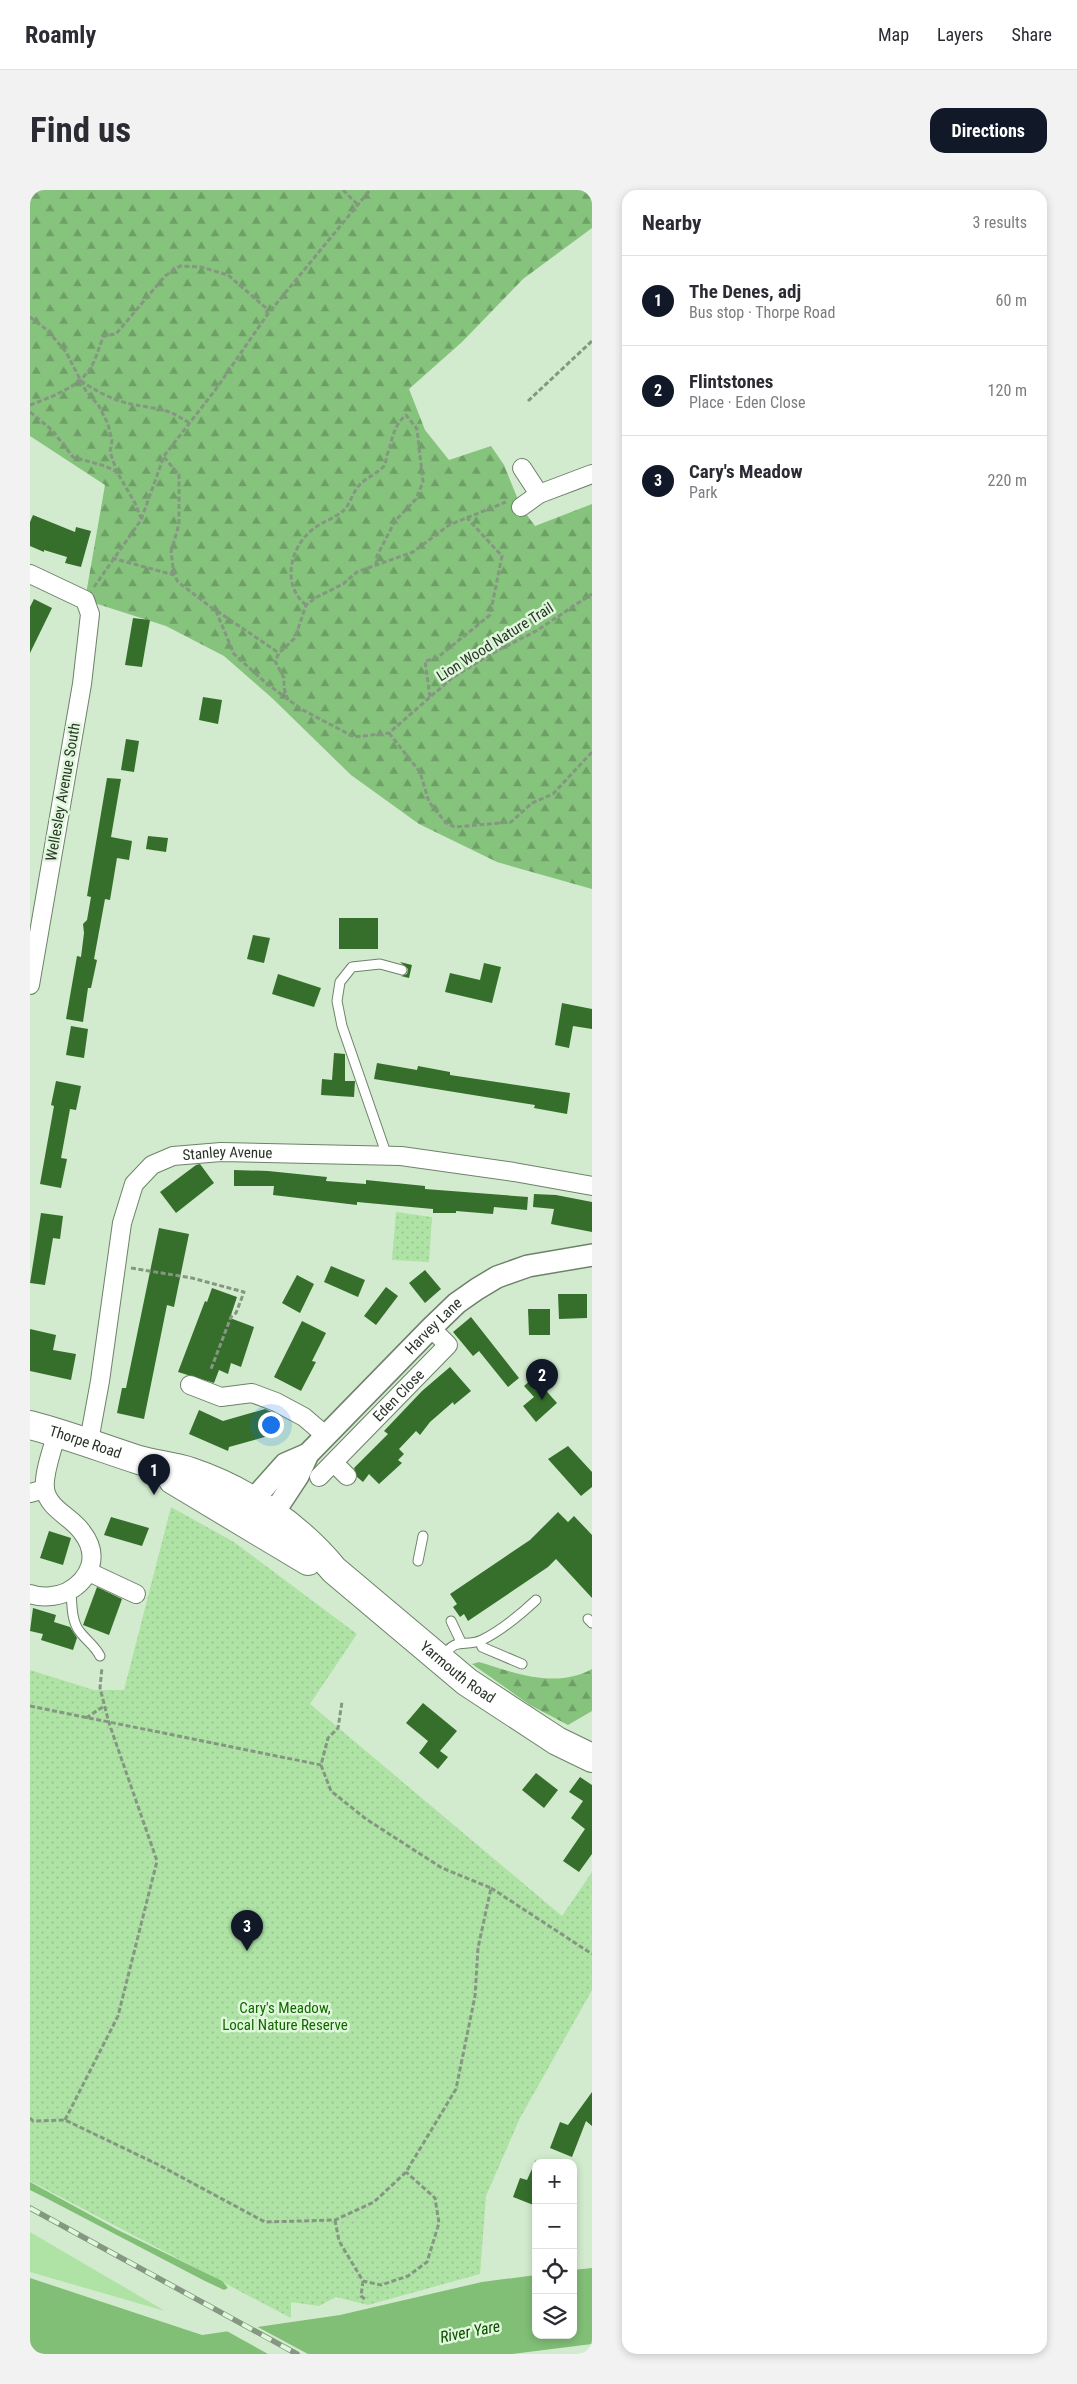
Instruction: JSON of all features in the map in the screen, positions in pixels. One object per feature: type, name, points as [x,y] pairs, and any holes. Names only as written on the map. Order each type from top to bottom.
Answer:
[{"type":"main road","name":"Thorpe Road","points":[[30,1425],[89,1441],[140,1460],[257,1516]]},
{"type":"main road","name":"Yarmouth Road","points":[[257,1516],[314,1565],[334,1570],[467,1682],[501,1706],[557,1740],[592,1758]]},
{"type":"street","points":[[522,468],[539,494]]},
{"type":"street","points":[[521,506],[539,494],[592,474]]},
{"type":"street","points":[[30,574],[84,600]]},
{"type":"street","name":"Wellesley Avenue South","points":[[30,985],[82,684],[90,614],[84,600]]},
{"type":"street","name":"Stanley Avenue","points":[[89,1441],[100,1381],[122,1223],[134,1184],[152,1165],[173,1156],[220,1152],[388,1156],[504,1171],[592,1186]]},
{"type":"street","name":"Harvey Lane","points":[[257,1516],[285,1464],[308,1454],[457,1303],[497,1277],[528,1266],[592,1255]]},
{"type":"street","name":"Eden Close","points":[[319,1477],[448,1345],[431,1328]]},
{"type":"street","points":[[190,1384],[221,1396],[252,1393],[276,1402],[304,1417],[325,1435]]},
{"type":"street","points":[[30,1594],[38,1597],[62,1595],[71,1590],[90,1572],[92,1562],[89,1546],[82,1531],[38,1491],[57,1433]]},
{"type":"street","points":[[334,1463],[347,1476]]},
{"type":"street","points":[[90,1572],[136,1594]]},
{"type":"lane","points":[[388,1156],[342,1026],[337,1001],[340,982],[352,967],[380,964],[402,970]]},
{"type":"lane","points":[[418,1561],[423,1536]]},
{"type":"lane","points":[[71,1590],[73,1618],[78,1631],[97,1649],[100,1656]]},
{"type":"lane","points":[[442,1661],[448,1649],[461,1642],[480,1641],[510,1623],[536,1600]]},
{"type":"lane","points":[[452,1621],[461,1642]]},
{"type":"lane","points":[[480,1641],[482,1647],[522,1664]]},
{"type":"path","points":[[343,190],[358,205]]},
{"type":"path","points":[[84,600],[112,558],[141,520],[164,456],[190,423],[267,315],[370,190]]},
{"type":"path","points":[[30,405],[49,398],[81,381],[92,368],[104,336],[116,334],[165,276],[180,266],[201,267],[228,275],[266,308],[267,315]]},
{"type":"path","points":[[30,317],[47,330],[66,352],[81,381],[99,406],[108,424],[112,441],[110,452],[117,472],[135,503],[141,520]]},
{"type":"path","points":[[528,401],[592,341]]},
{"type":"path","points":[[81,381],[94,390],[130,404],[164,408],[190,423]]},
{"type":"path","points":[[30,412],[52,430],[73,457],[105,466],[117,472]]},
{"type":"path","points":[[306,605],[296,594],[290,575],[291,562],[296,551],[312,530],[343,511],[358,488],[369,476],[385,465],[391,448],[394,430],[398,422],[406,415],[417,430],[423,482],[416,500],[395,521],[377,556],[376,565]]},
{"type":"path","points":[[164,456],[180,475],[179,524],[171,552],[174,575],[178,582],[216,611],[279,653]]},
{"type":"path","points":[[288,700],[284,688],[284,678],[276,661],[279,653],[295,638],[306,605],[317,597],[343,584],[357,572],[413,552],[449,526],[514,500],[521,506]]},
{"type":"path","points":[[430,697],[425,661],[437,658],[490,615],[502,556],[467,518]]},
{"type":"path","points":[[112,558],[174,575]]},
{"type":"path","name":"Lion Wood Nature Trail","points":[[389,733],[452,678],[493,653],[536,631],[592,594]]},
{"type":"path","points":[[216,611],[234,654],[288,700],[354,737],[389,733],[420,772],[429,802],[446,824],[455,827],[511,822],[532,803],[553,794],[592,752]]},
{"type":"path","points":[[116,1266],[192,1278],[244,1292],[236,1314],[231,1317],[211,1369]]},
{"type":"path","points":[[65,2120],[118,2016],[157,1861],[104,1706],[100,1688],[102,1663],[100,1656]]},
{"type":"path","points":[[342,1702],[338,1728],[328,1738],[322,1765],[331,1791],[366,1819],[442,1868],[491,1888],[592,1954]]},
{"type":"path","points":[[30,1706],[85,1719],[322,1765]]},
{"type":"path","points":[[85,1719],[104,1706]]},
{"type":"path","points":[[30,2118],[33,2120],[65,2120],[158,2164],[264,2222],[335,2220],[374,2202],[406,2172],[456,2089],[475,1996],[478,1948],[491,1888]]},
{"type":"path","points":[[363,2281],[381,2285],[408,2276],[427,2262],[439,2223],[435,2198],[406,2172]]},
{"type":"path","points":[[335,2220],[339,2241],[363,2281],[361,2296],[366,2300]]},
{"type":"green space","points":[[30,190],[592,190],[592,228],[523,279],[462,342],[409,389],[425,430],[449,460],[491,446],[504,465],[521,507],[535,526],[592,504],[592,889],[497,862],[419,824],[351,775],[272,698],[224,656],[166,626],[85,600],[105,485],[30,436]]},
{"type":"green space","points":[[396,1212],[432,1217],[429,1262],[392,1260]]},
{"type":"green space","name":"Cary's Meadow, Local Nature Reserve","points":[[171,1507],[234,1542],[357,1634],[310,1704],[562,1916],[592,1872],[592,1990],[520,2118],[486,2196],[480,2274],[368,2305],[336,2297],[319,2306],[291,2302],[291,2318],[30,2181],[30,1670],[94,1690],[124,1690]]},
{"type":"green space","points":[[479,1662],[507,1671],[550,1678],[578,1675],[592,1669],[592,1711],[568,1725],[530,1705],[472,1664]]},
{"type":"green space","points":[[30,2232],[165,2311],[30,2272]]},
{"type":"water","points":[[30,2182],[118,2230],[222,2281],[228,2288],[224,2290],[203,2280],[30,2190]]},
{"type":"water","name":"River Yare","points":[[592,2268],[592,2344],[512,2354],[30,2354],[30,2278],[202,2335],[340,2315],[482,2282],[532,2276],[532,2339],[577,2339],[577,2270]]},
{"type":"pier","points":[[254,2325],[308,2354],[268,2354],[223,2329]]},
{"type":"building","points":[[33,515],[75,532],[76,527],[91,531],[81,567],[65,563],[67,557],[44,550],[44,552],[30,546],[30,522]]},
{"type":"building","points":[[34,599],[52,608],[30,653],[30,607]]},
{"type":"building","points":[[133,618],[150,620],[142,667],[125,665]]},
{"type":"building","points":[[203,697],[222,700],[218,724],[199,720]]},
{"type":"building","points":[[126,739],[139,741],[134,772],[121,770]]},
{"type":"building","points":[[107,778],[121,779],[111,837],[132,841],[129,860],[117,858],[110,900],[105,899],[94,959],[97,960],[91,988],[88,988],[83,1022],[66,1019],[77,956],[81,957],[84,933],[83,924],[87,920],[91,897],[87,896]]},
{"type":"building","points":[[148,836],[168,838],[166,852],[146,849]]},
{"type":"building","points":[[339,918],[378,918],[378,949],[339,949]]},
{"type":"building","points":[[253,935],[270,938],[264,963],[247,959]]},
{"type":"building","points":[[400,962],[412,965],[409,978],[401,976],[407,974],[408,969]]},
{"type":"building","points":[[484,963],[501,967],[492,1003],[445,992],[450,973],[480,980]]},
{"type":"building","points":[[278,974],[321,988],[314,1007],[272,994]]},
{"type":"building","points":[[562,1003],[592,1009],[592,1029],[573,1026],[569,1048],[555,1045]]},
{"type":"building","points":[[71,1026],[88,1029],[84,1058],[66,1055]]},
{"type":"building","points":[[334,1053],[345,1054],[345,1081],[355,1081],[354,1097],[321,1095],[322,1079],[332,1080]]},
{"type":"building","points":[[377,1063],[417,1070],[418,1066],[450,1072],[450,1075],[570,1093],[567,1114],[534,1108],[535,1105],[374,1079]]},
{"type":"building","points":[[56,1081],[81,1086],[76,1110],[70,1109],[61,1158],[67,1159],[61,1188],[40,1184],[54,1106],[51,1105]]},
{"type":"building","points":[[200,1164],[214,1183],[176,1213],[160,1192]]},
{"type":"building","points":[[234,1170],[268,1171],[327,1177],[326,1181],[366,1184],[366,1180],[425,1186],[425,1189],[528,1197],[527,1210],[494,1207],[493,1214],[456,1211],[456,1213],[433,1213],[433,1209],[357,1202],[357,1205],[273,1195],[274,1186],[234,1186]]},
{"type":"building","points":[[534,1194],[556,1195],[592,1202],[592,1232],[551,1224],[554,1209],[533,1207]]},
{"type":"building","points":[[41,1213],[63,1216],[60,1239],[53,1238],[45,1285],[30,1283]]},
{"type":"building","points":[[159,1228],[189,1234],[174,1307],[167,1305],[144,1419],[117,1413],[122,1388],[126,1388]]},
{"type":"building","points":[[331,1266],[365,1280],[358,1297],[324,1282]]},
{"type":"building","points":[[425,1270],[441,1289],[425,1303],[409,1283]]},
{"type":"building","points":[[297,1275],[314,1284],[300,1313],[282,1303]]},
{"type":"building","points":[[386,1287],[398,1296],[376,1325],[364,1316]]},
{"type":"building","points":[[212,1288],[237,1297],[230,1318],[254,1327],[241,1367],[231,1363],[228,1374],[219,1370],[214,1383],[178,1372],[205,1301],[207,1302]]},
{"type":"building","points":[[558,1294],[587,1294],[587,1318],[559,1319]]},
{"type":"building","points":[[528,1309],[550,1309],[550,1335],[529,1335]]},
{"type":"building","points":[[471,1317],[519,1378],[508,1387],[479,1351],[473,1356],[453,1332]]},
{"type":"building","points":[[302,1321],[326,1333],[312,1361],[316,1362],[301,1391],[274,1377]]},
{"type":"building","points":[[30,1329],[56,1335],[53,1350],[76,1354],[71,1380],[30,1371]]},
{"type":"building","points":[[450,1367],[471,1391],[454,1405],[453,1402],[430,1422],[420,1435],[416,1431],[399,1449],[404,1454],[398,1460],[402,1463],[379,1484],[369,1474],[363,1482],[357,1477],[354,1468],[388,1434],[384,1431],[422,1391]]},
{"type":"building","points":[[534,1377],[557,1403],[536,1422],[523,1406],[534,1397],[524,1386]]},
{"type":"building","points":[[265,1409],[274,1413],[279,1433],[229,1447],[228,1451],[189,1434],[199,1410],[223,1421]]},
{"type":"building","points":[[568,1446],[592,1472],[592,1487],[581,1496],[548,1459]]},
{"type":"building","points":[[558,1512],[568,1522],[574,1516],[592,1535],[592,1598],[556,1559],[548,1567],[468,1621],[464,1614],[460,1617],[453,1607],[457,1604],[450,1594],[530,1540]]},
{"type":"building","points":[[111,1517],[149,1528],[142,1546],[104,1535]]},
{"type":"building","points":[[49,1531],[71,1538],[63,1565],[40,1558]]},
{"type":"building","points":[[97,1587],[122,1599],[109,1635],[83,1625]]},
{"type":"building","points":[[33,1608],[56,1615],[54,1622],[70,1627],[77,1638],[73,1650],[41,1640],[43,1634],[30,1631]]},
{"type":"building","points":[[423,1703],[457,1731],[440,1751],[448,1757],[438,1769],[419,1753],[428,1741],[406,1723]]},
{"type":"building","points":[[536,1773],[558,1790],[544,1808],[522,1790]]},
{"type":"building","points":[[580,1777],[592,1785],[592,1854],[579,1872],[563,1861],[585,1829],[571,1818],[583,1801],[569,1792]]},
{"type":"building","points":[[592,2092],[592,2126],[586,2121],[572,2157],[550,2148],[560,2122],[568,2125]]},
{"type":"building","points":[[532,2169],[532,2204],[513,2197],[520,2178],[527,2180]]},
{"type":"railway","points":[[30,2208],[297,2354]]},
{"type":"place","name":"Flintstones","points":[[542,1400]]},
{"type":"place","name":"The Denes, adj","points":[[154,1495]]},
{"type":"place","name":"Cary's Meadow","points":[[247,1951]]}]
